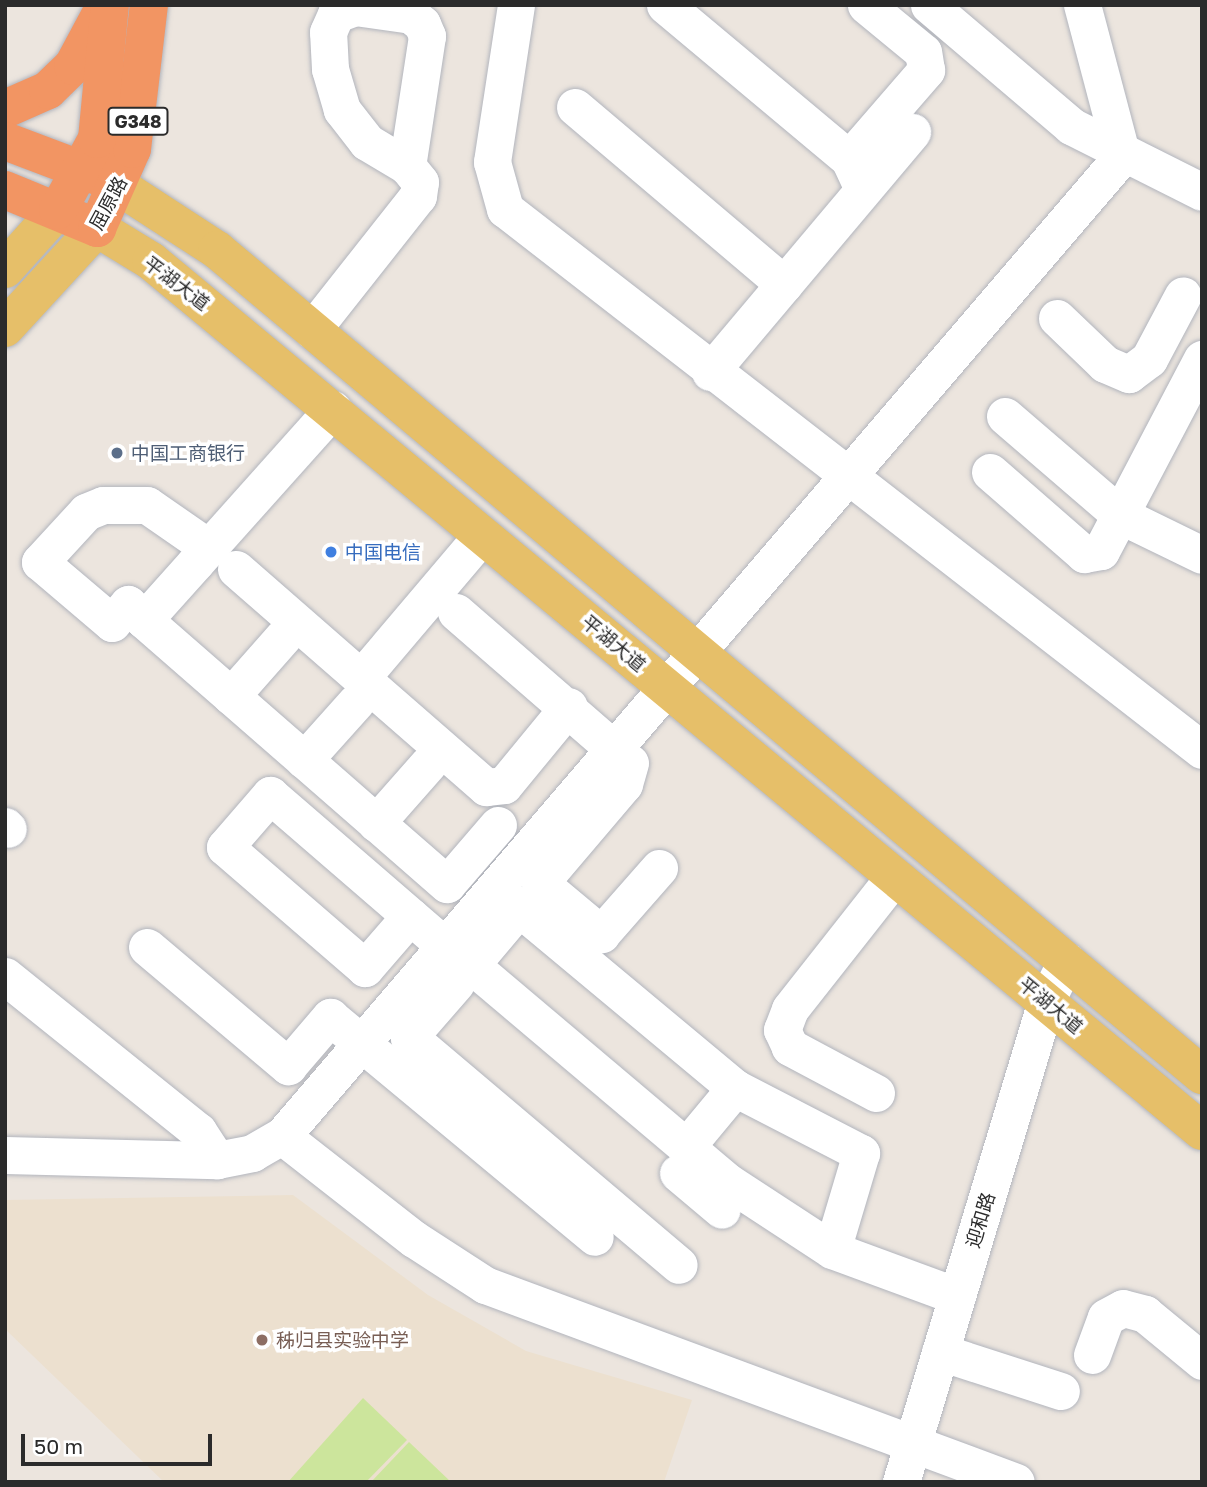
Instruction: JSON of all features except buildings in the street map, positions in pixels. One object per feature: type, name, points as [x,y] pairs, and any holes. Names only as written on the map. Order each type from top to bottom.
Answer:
[{"type":"highway","points":[[5,109],[48,89],[74,66],[108,5]]},
{"type":"highway","name":"屈原路","points":[[58,211],[85,169],[102,106],[108,5]]},
{"type":"highway","name":"屈原路","points":[[97,228],[120,187],[141,111],[149,5]]},
{"type":"highway","points":[[5,141],[85,169],[120,187]]},
{"type":"highway","name":"平湖大道","points":[[5,190],[97,228]]},
{"type":"main road","points":[[120,187],[217,250],[1202,1075]]},
{"type":"main road","name":"屈原路","points":[[5,269],[58,211]]},
{"type":"main road","name":"屈原路","points":[[5,328],[97,228]]},
{"type":"main road","name":"平湖大道","points":[[97,228],[189,290],[326,417],[1044,1008],[1202,1131]]},
{"type":"street","points":[[141,111],[157,5]]},
{"type":"street","points":[[516,5],[492,162],[496,194],[517,221],[846,478],[1202,750]]},
{"type":"street","points":[[665,5],[856,174]]},
{"type":"street","points":[[710,372],[784,284],[926,70],[923,52],[866,5]]},
{"type":"street","points":[[929,5],[1071,126],[1122,156],[1202,192]]},
{"type":"street","points":[[1082,5],[1122,156]]},
{"type":"street","points":[[575,107],[784,284]]},
{"type":"street","points":[[856,174],[912,132]]},
{"type":"street","points":[[957,1296],[832,1250],[686,1147],[471,965],[507,898],[527,851],[1122,156]]},
{"type":"street","points":[[312,330],[418,196],[420,182],[407,166]]},
{"type":"street","points":[[1056,318],[1116,372],[1141,368],[1157,345],[1184,295]]},
{"type":"street","points":[[990,472],[1084,554],[1101,551],[1120,515],[1189,415],[1200,363],[1157,345]]},
{"type":"street","points":[[1005,416],[1120,515],[1202,555]]},
{"type":"street","points":[[144,620],[214,560],[326,417],[472,547],[662,692],[886,887],[1044,1008],[1202,1148]]},
{"type":"street","points":[[498,825],[447,884],[128,604],[112,623],[40,562],[86,512],[103,505],[147,505],[214,560],[359,690],[428,764],[498,825],[527,851]]},
{"type":"street","points":[[304,760],[472,547]]},
{"type":"street","points":[[214,560],[283,637],[359,690],[486,787],[503,785],[569,706]]},
{"type":"street","points":[[456,612],[617,746],[630,763],[624,783],[540,883],[601,934],[659,868]]},
{"type":"street","points":[[231,696],[283,637]]},
{"type":"street","points":[[376,823],[428,764]]},
{"type":"street","points":[[410,916],[365,968],[225,847],[270,795],[410,916],[444,964],[722,1210]]},
{"type":"street","points":[[876,1093],[790,1047],[782,1030],[790,1009],[886,887]]},
{"type":"street","points":[[5,1155],[218,1160],[252,1153],[282,1136],[361,1044],[444,964],[507,898]]},
{"type":"street","points":[[507,898],[735,1088],[861,1153],[832,1250]]},
{"type":"street","points":[[147,947],[288,1066],[330,1017],[595,1237]]},
{"type":"street","name":"迎和路","points":[[901,1482],[1044,1008],[1066,961]]},
{"type":"street","points":[[444,964],[409,1037],[679,1265]]},
{"type":"street","points":[[5,976],[198,1131],[218,1160]]},
{"type":"street","points":[[686,1147],[735,1088]]},
{"type":"street","points":[[282,1136],[414,1239],[485,1285],[1011,1481]]},
{"type":"street","points":[[1092,1355],[1106,1317],[1123,1308],[1145,1314],[1202,1361]]},
{"type":"street","points":[[940,1352],[1061,1391]]},
{"type":"shaded area","name":"秭归县实验中学","points":[[293,1195],[428,1295],[526,1351],[692,1400],[664,1482],[164,1482],[5,1329],[5,1200]]},
{"type":"green space","points":[[363,1398],[407,1440],[366,1482],[288,1482]]},
{"type":"green space","points":[[409,1442],[451,1482],[371,1482]]},
{"type":"place","name":"中国工商银行","points":[[117,453]]},
{"type":"place","name":"中国电信","points":[[331,552]]},
{"type":"place","name":"秭归县实验中学","points":[[262,1340]]}]
